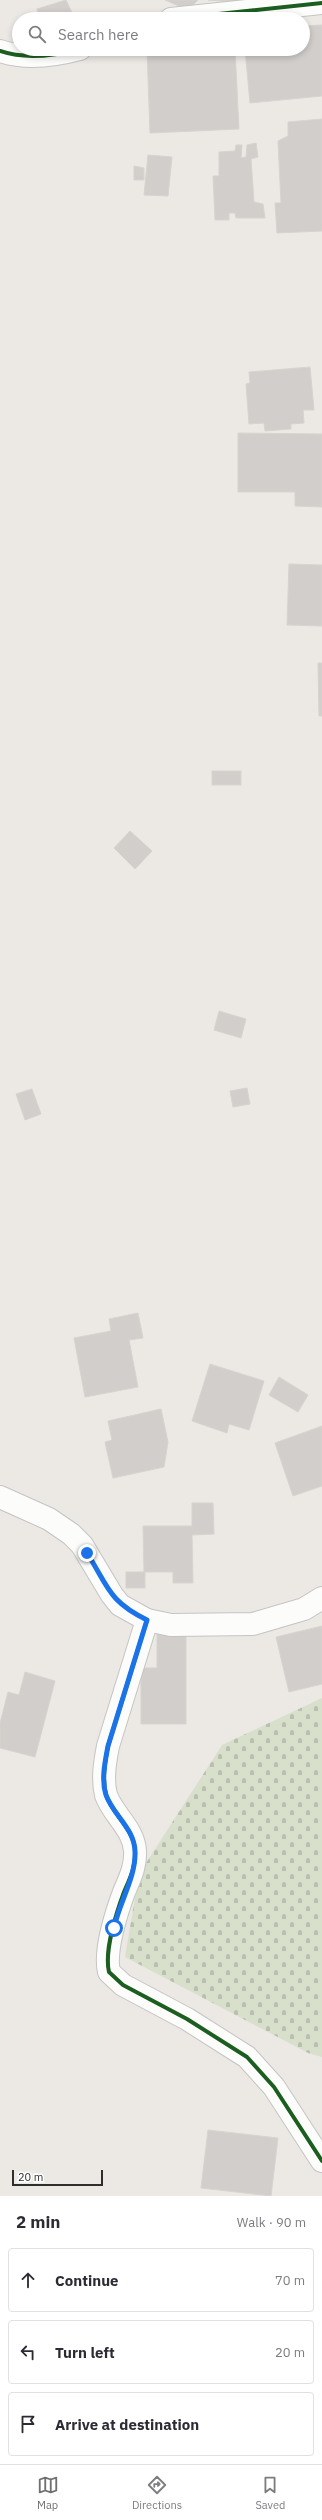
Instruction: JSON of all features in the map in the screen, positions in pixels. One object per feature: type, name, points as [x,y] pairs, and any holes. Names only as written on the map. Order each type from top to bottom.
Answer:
[{"type":"street","points":[[237,12],[322,3]]},
{"type":"street","points":[[0,51],[12,53]]},
{"type":"street","points":[[35,56],[47,56]]},
{"type":"street","points":[[0,1497],[49,1519],[71,1534],[82,1545],[112,1595],[120,1605],[147,1620],[171,1625],[253,1624],[304,1609],[322,1598]]},
{"type":"street","points":[[147,1620],[108,1746],[105,1765],[107,1796],[133,1839],[136,1851],[134,1868],[110,1943],[109,1972],[123,1985],[187,2019],[248,2057],[274,2088],[322,2161]]},
{"type":"green space","points":[[322,1698],[322,2057],[308,2053],[125,1957],[139,1874],[222,1745]]},
{"type":"building","points":[[66,0],[72,12],[38,12],[37,9]]},
{"type":"building","points":[[165,0],[198,0],[188,10]]},
{"type":"building","points":[[208,0],[262,0],[260,4]]},
{"type":"building","points":[[322,25],[322,96],[250,103],[246,56],[310,56],[310,26]]},
{"type":"building","points":[[147,56],[235,56],[239,129],[150,133]]},
{"type":"building","points":[[322,119],[322,231],[277,233],[275,203],[281,203],[278,141],[288,136],[288,122]]},
{"type":"building","points":[[256,143],[258,157],[251,159],[254,202],[263,204],[265,218],[236,218],[235,213],[229,213],[229,220],[215,220],[213,176],[219,176],[219,152],[235,151],[236,145],[242,145],[241,158],[246,157],[247,145]]},
{"type":"building","points":[[148,155],[172,157],[168,196],[144,195]]},
{"type":"building","points":[[134,166],[144,168],[144,180],[134,180]]},
{"type":"building","points":[[310,367],[314,410],[303,410],[304,423],[291,424],[291,429],[265,431],[264,423],[249,424],[246,384],[250,383],[249,372]]},
{"type":"building","points":[[238,433],[322,434],[322,507],[295,506],[295,492],[238,492]]},
{"type":"building","points":[[289,564],[322,565],[322,626],[287,625]]},
{"type":"building","points":[[318,663],[322,663],[322,716],[319,716]]},
{"type":"building","points":[[212,771],[241,771],[241,785],[212,785]]},
{"type":"building","points":[[130,831],[152,851],[135,869],[114,848]]},
{"type":"building","points":[[219,1011],[246,1019],[241,1038],[214,1030]]},
{"type":"building","points":[[247,1088],[250,1104],[233,1107],[230,1091]]},
{"type":"building","points":[[32,1089],[41,1114],[25,1120],[16,1094]]},
{"type":"building","points":[[138,1313],[143,1338],[129,1340],[138,1387],[85,1397],[74,1338],[111,1331],[109,1319]]},
{"type":"building","points":[[210,1364],[264,1381],[249,1430],[229,1424],[227,1433],[192,1421]]},
{"type":"building","points":[[279,1377],[308,1395],[298,1412],[269,1395]]},
{"type":"building","points":[[161,1409],[168,1442],[164,1467],[113,1478],[105,1442],[112,1440],[108,1421]]},
{"type":"building","points":[[322,1426],[322,1486],[293,1496],[275,1443]]},
{"type":"building","points":[[192,1503],[213,1503],[214,1534],[192,1535],[193,1583],[173,1583],[173,1572],[145,1572],[145,1588],[126,1588],[126,1572],[144,1572],[143,1526],[192,1526]]},
{"type":"building","points":[[322,1626],[322,1684],[289,1692],[276,1637]]},
{"type":"building","points":[[157,1630],[186,1630],[186,1724],[141,1724],[141,1668],[157,1668]]},
{"type":"building","points":[[25,1672],[55,1681],[35,1757],[0,1748],[0,1723],[8,1692],[19,1695]]},
{"type":"building","points":[[208,2130],[278,2138],[271,2196],[201,2188]]},
{"type":"cycle path","points":[[237,12],[322,3]]},
{"type":"cycle path","points":[[0,51],[12,54]]},
{"type":"cycle path","points":[[30,56],[40,56]]},
{"type":"cycle path","points":[[147,1620],[108,1746],[105,1764],[104,1783],[106,1795],[113,1809],[131,1836],[135,1851],[135,1862],[121,1900],[112,1931],[108,1953],[109,1972],[123,1985],[187,2019],[247,2057],[274,2087],[322,2161]]},
{"type":"route","points":[[87,1553],[103,1584],[120,1605],[147,1620],[108,1746],[105,1765],[104,1784],[107,1796],[133,1839],[136,1851],[134,1868],[117,1912],[114,1928]]}]
